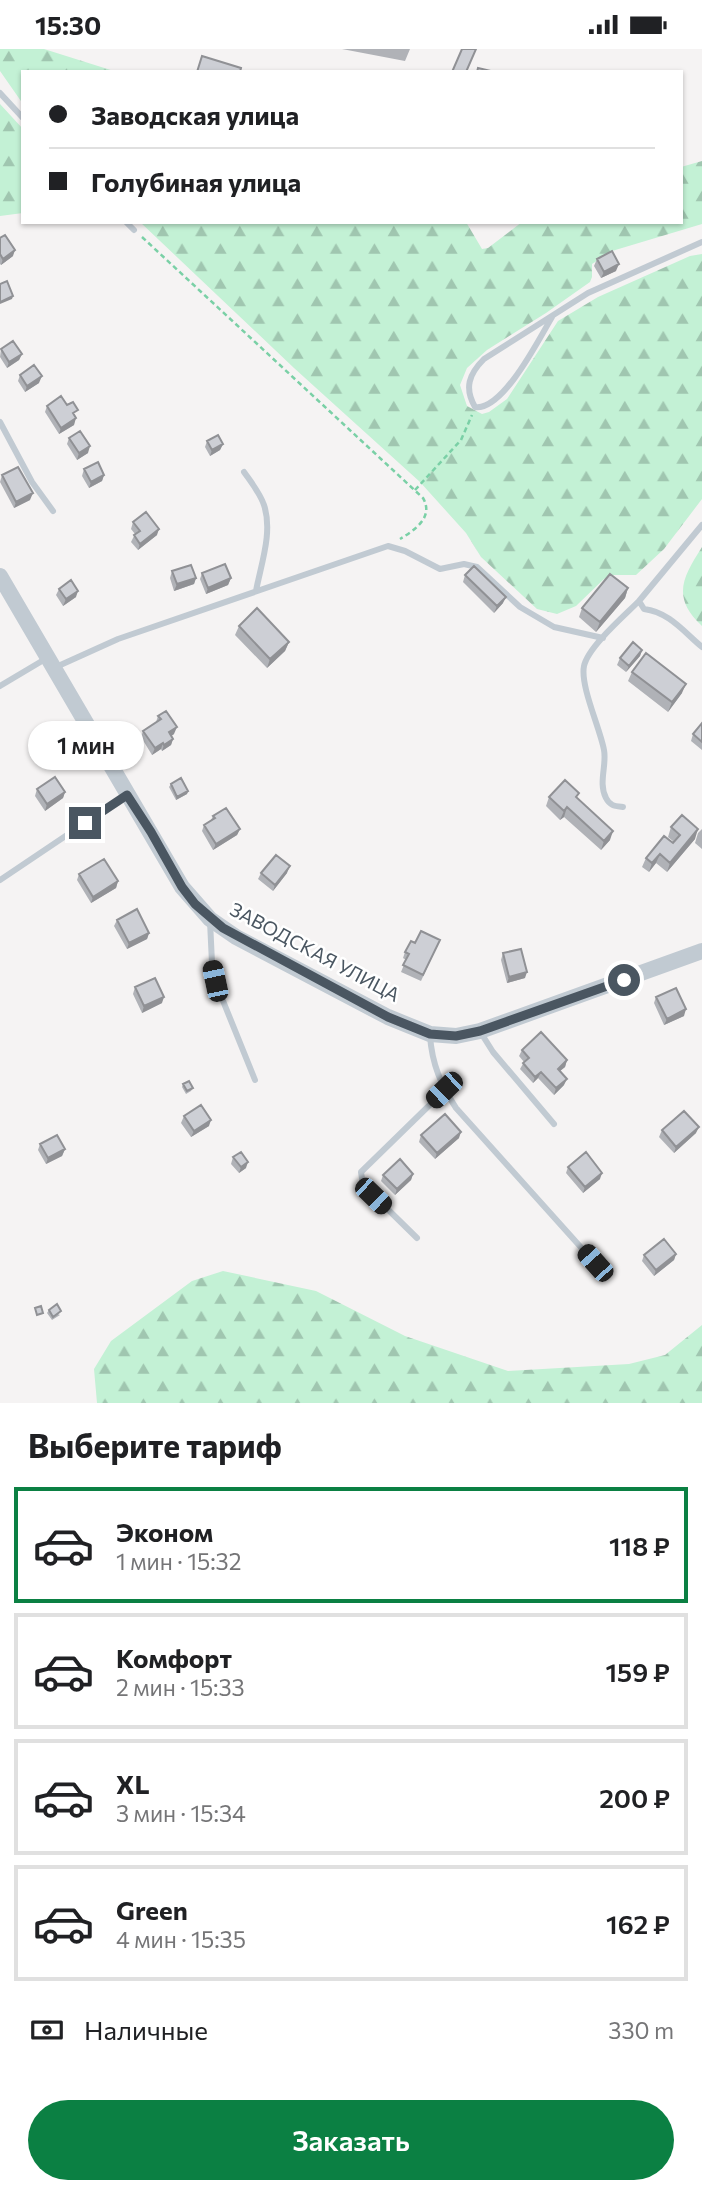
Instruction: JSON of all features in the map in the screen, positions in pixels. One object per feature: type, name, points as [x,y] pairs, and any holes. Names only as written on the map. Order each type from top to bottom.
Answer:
[{"type":"street","name":"ЗАВОДСКАЯ УЛИЦА","points":[[0,576],[182,887],[210,919],[236,937],[388,1017],[430,1034],[456,1036],[480,1031],[702,951]]},
{"type":"lane","points":[[0,93],[21,116]]},
{"type":"lane","points":[[128,224],[134,230]]},
{"type":"lane","points":[[552,317],[509,385],[490,404],[475,407],[470,397],[469,383],[472,373],[497,350],[588,293],[702,242]]},
{"type":"lane","points":[[0,422],[32,482],[53,511]]},
{"type":"lane","points":[[244,472],[261,497],[267,517],[268,532],[256,591]]},
{"type":"lane","points":[[623,807],[613,806],[603,789],[604,753],[584,680],[584,665],[603,638],[639,601],[702,525]]},
{"type":"lane","points":[[0,685],[52,662],[388,546],[405,551],[440,569],[464,564],[477,567],[520,607],[554,627],[603,638]]},
{"type":"lane","points":[[639,601],[644,609],[657,611],[668,617],[702,647]]},
{"type":"lane","points":[[0,880],[127,795]]},
{"type":"lane","points":[[210,919],[215,981],[255,1080]]},
{"type":"lane","points":[[480,1031],[493,1052],[554,1124]]},
{"type":"lane","points":[[430,1034],[431,1055],[444,1090],[456,1108],[595,1263]]},
{"type":"lane","points":[[417,1238],[363,1185],[361,1172],[444,1090]]},
{"type":"path","points":[[134,230],[415,490],[426,505],[424,518],[416,528],[388,546]]},
{"type":"path","points":[[415,490],[461,440],[475,407]]},
{"type":"green space","points":[[0,49],[44,49],[111,70],[21,70],[21,101],[0,71]]},
{"type":"green space","points":[[0,104],[21,127],[21,213],[0,216]]},
{"type":"green space","points":[[702,161],[702,224],[612,251],[592,264],[590,282],[487,350],[467,368],[460,385],[467,406],[482,414],[489,412],[507,399],[558,321],[598,297],[690,256],[702,254],[702,499],[664,549],[636,575],[614,575],[604,579],[576,606],[557,614],[537,609],[481,557],[466,533],[420,482],[294,368],[142,224],[467,224],[482,249],[488,248],[519,224],[683,224],[683,166]]},
{"type":"green space","points":[[702,547],[702,626],[686,606],[683,587]]},
{"type":"green space","points":[[223,1271],[316,1291],[405,1336],[508,1371],[629,1364],[665,1355],[702,1325],[702,1403],[97,1403],[94,1369],[111,1341],[192,1281]]},
{"type":"building","points":[[462,49],[476,49],[467,70],[453,70]]},
{"type":"building","points":[[202,56],[241,68],[240,70],[198,70]]},
{"type":"building","points":[[5,235],[15,250],[3,259],[0,254],[0,238]]},
{"type":"building","points":[[612,251],[619,264],[604,272],[597,259]]},
{"type":"building","points":[[7,281],[13,296],[0,302],[0,284]]},
{"type":"building","points":[[13,341],[22,354],[9,362],[1,349]]},
{"type":"building","points":[[34,365],[42,376],[27,386],[20,375]]},
{"type":"building","points":[[61,396],[67,405],[73,402],[78,410],[73,413],[76,418],[61,428],[47,406]]},
{"type":"building","points":[[80,431],[90,446],[79,453],[69,438]]},
{"type":"building","points":[[218,435],[223,444],[212,450],[207,441]]},
{"type":"building","points":[[98,462],[104,475],[91,482],[84,469]]},
{"type":"building","points":[[18,467],[33,493],[16,502],[2,475]]},
{"type":"building","points":[[146,512],[159,529],[140,544],[134,535],[140,531],[133,522]]},
{"type":"building","points":[[225,564],[231,578],[208,588],[202,573]]},
{"type":"building","points":[[191,565],[196,578],[177,584],[172,571]]},
{"type":"building","points":[[474,566],[506,597],[497,606],[465,575]]},
{"type":"building","points":[[610,574],[628,588],[600,622],[582,608]]},
{"type":"building","points":[[71,580],[78,591],[66,599],[59,589]]},
{"type":"building","points":[[257,608],[289,642],[270,659],[239,626]]},
{"type":"building","points":[[633,642],[642,650],[629,666],[620,658]]},
{"type":"building","points":[[646,653],[686,684],[672,702],[632,672]]},
{"type":"building","points":[[166,711],[177,727],[169,732],[173,739],[155,748],[143,731],[161,719],[158,716]]},
{"type":"building","points":[[702,723],[702,742],[693,734]]},
{"type":"building","points":[[55,777],[65,792],[47,804],[37,789]]},
{"type":"building","points":[[181,778],[188,791],[177,797],[171,784]]},
{"type":"building","points":[[565,780],[579,793],[576,797],[613,831],[604,841],[567,807],[564,811],[549,797]]},
{"type":"building","points":[[226,808],[240,829],[216,844],[204,825]]},
{"type":"building","points":[[682,815],[698,829],[670,863],[660,854],[652,863],[646,858],[664,836],[673,843],[680,835],[671,827]]},
{"type":"building","points":[[276,855],[290,866],[275,885],[261,873]]},
{"type":"building","points":[[104,859],[118,881],[93,897],[79,874]]},
{"type":"building","points":[[137,909],[149,933],[129,943],[117,920]]},
{"type":"building","points":[[421,931],[440,940],[423,975],[403,965],[409,954],[405,952],[411,941],[415,943]]},
{"type":"building","points":[[521,949],[527,972],[509,977],[503,953]]},
{"type":"building","points":[[155,978],[164,997],[144,1006],[135,987]]},
{"type":"building","points":[[676,988],[686,1009],[667,1019],[656,997]]},
{"type":"building","points":[[541,1032],[567,1060],[558,1069],[567,1079],[556,1088],[541,1072],[535,1077],[523,1063],[529,1058],[522,1050]]},
{"type":"building","points":[[189,1081],[193,1088],[187,1091],[183,1084]]},
{"type":"building","points":[[201,1105],[211,1120],[194,1131],[184,1116]]},
{"type":"building","points":[[684,1111],[699,1127],[676,1147],[662,1130]]},
{"type":"building","points":[[445,1114],[461,1132],[437,1153],[421,1135]]},
{"type":"building","points":[[57,1135],[65,1149],[48,1158],[40,1144]]},
{"type":"building","points":[[241,1152],[248,1162],[241,1167],[233,1157]]},
{"type":"building","points":[[586,1152],[602,1173],[585,1187],[568,1167]]},
{"type":"building","points":[[400,1159],[413,1174],[397,1189],[383,1175]]},
{"type":"building","points":[[664,1239],[676,1254],[656,1270],[644,1255]]},
{"type":"building","points":[[57,1304],[61,1311],[53,1317],[49,1310]]},
{"type":"building","points":[[41,1306],[43,1313],[37,1315],[35,1308]]},
{"type":"route","points":[[85,823],[127,795],[182,887],[210,919],[236,937],[388,1017],[430,1034],[456,1036],[480,1031],[624,980]]}]
